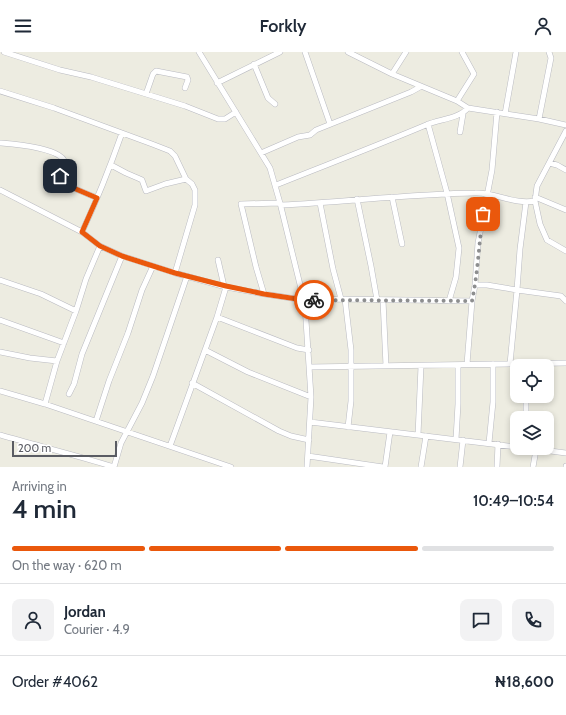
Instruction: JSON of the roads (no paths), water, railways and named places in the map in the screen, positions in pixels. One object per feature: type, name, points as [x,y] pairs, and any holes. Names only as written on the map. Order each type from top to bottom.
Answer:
[{"type":"street","points":[[4,52],[60,70],[91,77],[185,106],[218,119],[225,119],[236,112]]},
{"type":"street","points":[[199,52],[262,153],[270,168],[281,204],[304,300],[309,350],[311,397],[307,467]]},
{"type":"street","points":[[217,83],[280,52]]},
{"type":"street","points":[[305,52],[330,124]]},
{"type":"street","points":[[348,52],[420,87],[457,101],[468,108],[539,119],[566,125]]},
{"type":"street","points":[[392,74],[406,52]]},
{"type":"street","points":[[457,101],[474,74],[462,52]]},
{"type":"street","points":[[505,114],[516,52]]},
{"type":"street","points":[[539,119],[551,58],[549,52]]},
{"type":"street","points":[[254,64],[268,98],[275,104]]},
{"type":"street","points":[[146,94],[153,74],[156,71],[187,77],[188,80],[185,88]]},
{"type":"street","points":[[262,153],[420,87]]},
{"type":"street","points":[[0,91],[122,132],[170,151],[175,156],[186,180],[192,184],[196,195],[195,205],[175,273]]},
{"type":"street","points":[[460,132],[463,114],[468,108]]},
{"type":"street","points":[[467,364],[478,244],[492,170],[497,112]]},
{"type":"street","points":[[276,185],[428,124],[463,114]]},
{"type":"street","points":[[428,124],[447,193],[459,248],[456,277],[449,301]]},
{"type":"street","points":[[566,131],[537,186],[535,199],[540,224],[546,240],[566,251]]},
{"type":"street","points":[[82,232],[111,165],[122,132]]},
{"type":"street","points":[[0,143],[38,148],[60,155],[65,164],[60,176],[64,184],[97,198]]},
{"type":"street","points":[[549,163],[566,170]]},
{"type":"street","points":[[111,165],[142,180],[146,191],[165,184],[186,180]]},
{"type":"street","points":[[0,190],[82,232],[100,246],[122,256],[175,273],[225,286],[304,300],[343,299],[472,301]]},
{"type":"street","points":[[264,294],[241,204],[320,203],[357,199],[478,192],[526,202],[535,199],[566,210]]},
{"type":"street","points":[[392,197],[402,244]]},
{"type":"street","points":[[357,199],[377,300]]},
{"type":"street","points":[[510,359],[520,249],[526,202]]},
{"type":"street","points":[[320,203],[334,269],[343,299],[351,350],[351,401],[348,427]]},
{"type":"street","points":[[45,404],[57,361],[76,312],[86,279],[100,246]]},
{"type":"street","points":[[69,394],[74,384],[82,354],[122,256]]},
{"type":"street","points":[[170,446],[217,317],[225,286],[218,260]]},
{"type":"street","points":[[96,421],[142,290],[153,266]]},
{"type":"street","points":[[0,434],[30,444],[65,452],[114,467],[126,431],[133,421],[145,396],[187,276]]},
{"type":"street","points":[[0,280],[41,294],[76,312]]},
{"type":"street","points":[[475,285],[487,285],[561,296],[566,301]]},
{"type":"street","points":[[383,300],[386,366]]},
{"type":"street","points":[[217,317],[297,348],[309,350]]},
{"type":"street","points":[[0,320],[64,343]]},
{"type":"street","points":[[205,350],[248,372],[311,397]]},
{"type":"street","points":[[0,352],[30,358],[57,361]]},
{"type":"street","points":[[554,364],[566,363]]},
{"type":"street","points":[[489,443],[493,364]]},
{"type":"street","points":[[310,367],[510,364]]},
{"type":"street","points":[[456,439],[458,365]]},
{"type":"street","points":[[418,435],[421,366]]},
{"type":"street","points":[[192,383],[291,436],[309,440]]},
{"type":"street","points":[[0,391],[45,404],[231,467]]},
{"type":"street","points":[[310,422],[510,446]]},
{"type":"street","points":[[308,456],[384,467],[390,432]]},
{"type":"street","points":[[421,467],[426,436]]},
{"type":"street","points":[[460,467],[463,440]]},
{"type":"street","points":[[497,467],[498,444]]},
{"type":"street","points":[[554,452],[566,453]]},
{"type":"street","points":[[533,467],[535,455]]}]
